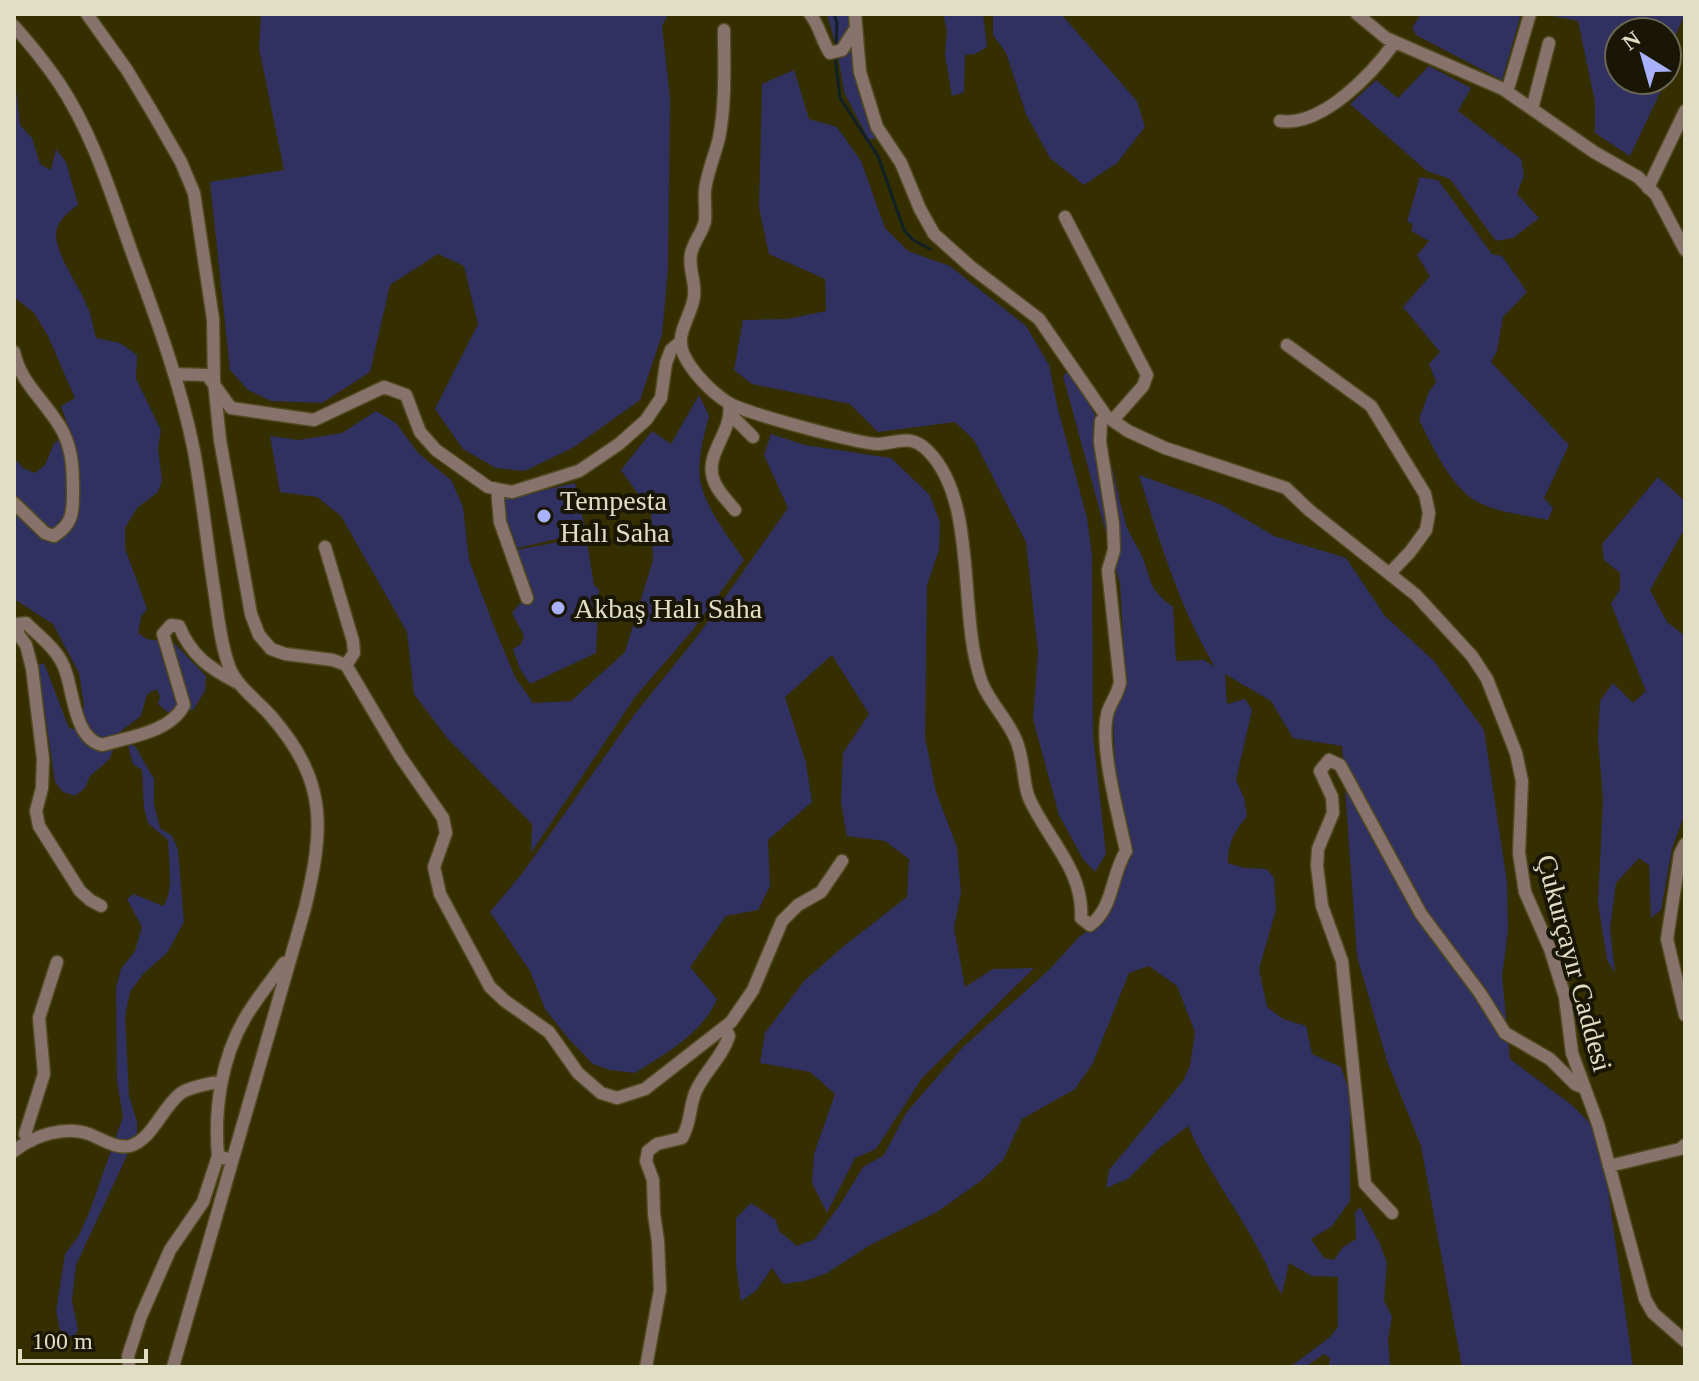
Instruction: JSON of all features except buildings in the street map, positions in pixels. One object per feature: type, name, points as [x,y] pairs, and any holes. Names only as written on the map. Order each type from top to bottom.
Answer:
[{"type":"street","points":[[87,14],[154,115],[181,162],[194,193],[213,319],[214,381],[220,440],[251,614],[259,635],[271,649],[285,654],[333,660],[346,665],[400,756],[443,818],[446,833],[434,867],[440,894],[490,987],[549,1032],[578,1073],[601,1093],[617,1098],[645,1089],[725,1027],[753,990],[782,921],[798,905],[821,892],[842,861]]},
{"type":"street","points":[[810,14],[824,44],[836,52],[855,21]]},
{"type":"street","points":[[1357,14],[1386,38],[1507,92],[1594,152],[1638,177],[1656,195],[1685,250]]},
{"type":"street","points":[[1507,92],[1530,14]]},
{"type":"street","name":"Çukurçayır Caddesi","points":[[855,21],[860,72],[877,127],[901,163],[934,234],[1039,319],[1109,418],[1128,431],[1165,448],[1286,488],[1416,595],[1472,656],[1487,679],[1516,753],[1522,781],[1519,853],[1525,892],[1550,949],[1565,997],[1572,1053],[1598,1124],[1645,1299],[1653,1313],[1685,1341]]},
{"type":"street","points":[[14,26],[59,84],[92,144],[164,336],[194,450],[219,627],[229,667],[239,684]]},
{"type":"street","points":[[174,374],[207,375],[231,408],[314,420],[384,387],[397,391],[406,395],[420,432],[436,450],[488,487],[512,492],[579,471],[619,444],[646,420],[661,398],[671,350],[679,343],[694,295],[691,252],[704,223],[705,188],[720,136],[724,30]]},
{"type":"street","points":[[1280,121],[1295,123],[1334,103],[1375,69],[1395,42]]},
{"type":"street","points":[[1532,109],[1549,43]]},
{"type":"street","points":[[1648,188],[1685,111]]},
{"type":"street","points":[[730,410],[877,444],[895,439],[914,441],[929,452],[946,478],[962,523],[963,566],[971,634],[982,684],[1017,740],[1028,796],[1077,880],[1081,918],[1090,925],[1109,900],[1118,863],[1126,851],[1113,794],[1106,730],[1108,711],[1118,694],[1120,682],[1108,570],[1114,550],[1113,524],[1100,442],[1101,421],[1109,418],[1143,386],[1147,375],[1065,217]]},
{"type":"street","points":[[679,343],[685,358],[753,437]]},
{"type":"street","points":[[1287,345],[1371,406],[1425,494],[1429,513],[1426,530],[1390,573]]},
{"type":"street","points":[[14,352],[27,385],[55,417],[65,435],[73,460],[73,516],[66,528],[54,536],[45,533],[14,503]]},
{"type":"street","points":[[730,410],[713,462],[712,476],[735,510]]},
{"type":"street","points":[[497,489],[500,522],[527,598]]},
{"type":"street","points":[[325,547],[353,641],[354,653],[346,665]]},
{"type":"street","points":[[101,906],[80,891],[39,826],[36,811],[42,788],[43,759],[32,668],[26,645],[16,628],[18,624],[26,623],[51,646],[64,665],[82,727],[93,742],[102,745],[161,727],[180,714],[184,705],[163,634],[171,625],[179,626],[188,647],[203,662],[239,684],[292,743],[300,754],[315,797],[319,844],[305,908],[225,1158],[173,1367]]},
{"type":"street","points":[[1392,1213],[1365,1184],[1342,961],[1322,906],[1318,849],[1333,813],[1332,797],[1320,771],[1329,760],[1340,765],[1421,914],[1480,993],[1505,1033],[1550,1059],[1575,1084],[1584,1088]]},
{"type":"street","points":[[1685,844],[1680,854],[1667,939],[1685,1015]]},
{"type":"street","points":[[129,1367],[128,1356],[141,1316],[170,1250],[203,1202],[225,1158],[216,1134],[222,1081],[233,1042],[245,1018],[291,954]]},
{"type":"street","points":[[31,1141],[25,1134],[44,1074],[39,1018],[57,962]]},
{"type":"street","points":[[646,1367],[660,1290],[653,1180],[646,1161],[648,1151],[657,1144],[682,1138],[689,1127],[695,1092],[725,1050],[729,1036],[725,1027]]},
{"type":"street","points":[[14,1151],[31,1141],[70,1130],[122,1147],[134,1145],[184,1091],[222,1081]]},
{"type":"street","points":[[1609,1166],[1680,1149],[1685,1145]]},
{"type":"shaded area","points":[[261,14],[668,14],[662,26],[670,98],[668,268],[662,335],[640,400],[574,447],[525,471],[496,468],[463,449],[435,409],[478,324],[464,266],[438,254],[390,285],[370,372],[322,403],[271,401],[248,390],[230,370],[210,182],[284,170],[259,48]]},
{"type":"shaded area","points":[[827,14],[852,14],[867,112],[876,138],[869,140],[844,92]]},
{"type":"shaded area","points":[[943,14],[983,14],[987,47],[975,54],[965,55],[964,92],[952,96],[945,55],[947,31]]},
{"type":"shaded area","points":[[993,14],[1061,14],[1137,101],[1145,127],[1117,163],[1084,185],[1050,158],[1026,114],[1006,53],[993,35]]},
{"type":"shaded area","points":[[1421,14],[1521,14],[1502,80],[1416,35],[1412,28]]},
{"type":"shaded area","points":[[1543,14],[1685,14],[1683,18],[1683,16],[1603,16],[1603,96],[1658,96],[1630,156],[1595,133],[1595,102],[1578,21]]},
{"type":"shaded area","points":[[1429,66],[1471,88],[1458,111],[1521,159],[1524,175],[1517,194],[1539,218],[1513,238],[1496,241],[1450,179],[1427,171],[1350,104],[1376,80],[1398,98]]},
{"type":"shaded area","points":[[794,70],[809,119],[837,127],[861,161],[885,228],[908,251],[950,266],[1026,326],[1049,365],[1087,518],[1092,556],[1093,735],[1106,854],[1095,872],[1083,859],[1059,815],[1033,719],[1038,652],[1026,542],[974,440],[955,422],[878,432],[850,404],[752,384],[734,370],[743,320],[787,319],[826,311],[825,279],[769,254],[759,208],[762,84]]},
{"type":"shaded area","points":[[14,71],[20,125],[32,138],[40,164],[51,170],[56,149],[66,162],[78,205],[59,224],[56,233],[59,251],[91,315],[96,338],[120,343],[137,355],[136,379],[161,430],[158,448],[162,480],[158,492],[137,508],[125,528],[125,548],[147,609],[141,617],[138,633],[147,639],[174,643],[206,676],[205,691],[193,710],[169,713],[158,704],[160,697],[157,689],[147,694],[141,716],[121,731],[109,760],[90,776],[85,788],[75,796],[63,792],[55,782],[38,665],[44,663],[69,728],[77,730],[84,706],[79,673],[53,624],[14,599],[14,458],[23,468],[35,473],[45,465],[54,444],[69,429],[61,406],[75,398],[48,336],[34,313],[14,297]]},
{"type":"shaded area","points":[[1420,177],[1438,180],[1492,254],[1502,256],[1527,292],[1503,317],[1497,351],[1491,362],[1569,445],[1544,498],[1553,508],[1548,520],[1497,510],[1470,497],[1448,472],[1419,419],[1436,382],[1429,364],[1440,352],[1403,307],[1430,276],[1417,255],[1429,241],[1411,231],[1413,224],[1407,222]]},
{"type":"shaded area","points":[[1067,372],[1091,407],[1099,425],[1127,526],[1151,582],[1156,592],[1173,607],[1176,661],[1204,660],[1215,667],[1181,597],[1139,475],[1220,504],[1274,536],[1346,558],[1385,616],[1434,661],[1484,730],[1507,882],[1508,931],[1502,976],[1510,1059],[1572,1105],[1600,1133],[1633,1367],[1462,1367],[1421,1146],[1387,1061],[1357,956],[1342,746],[1293,738],[1271,701],[1225,674],[1227,704],[1245,699],[1252,710],[1236,780],[1247,816],[1233,838],[1228,863],[1244,868],[1267,869],[1274,878],[1276,910],[1259,969],[1267,1007],[1283,1019],[1306,1026],[1312,1054],[1341,1067],[1350,1093],[1350,1201],[1332,1226],[1311,1239],[1324,1258],[1334,1260],[1343,1247],[1356,1239],[1355,1213],[1360,1207],[1387,1263],[1384,1300],[1392,1317],[1388,1339],[1390,1367],[1329,1367],[1330,1358],[1324,1354],[1305,1367],[1290,1367],[1330,1337],[1338,1327],[1338,1277],[1312,1276],[1289,1263],[1282,1294],[1188,1126],[1157,1150],[1128,1179],[1106,1188],[1109,1170],[1183,1081],[1190,1066],[1195,1032],[1177,986],[1149,966],[1129,973],[1093,1063],[1075,1089],[1022,1119],[1003,1160],[982,1180],[937,1212],[870,1245],[827,1273],[805,1281],[783,1284],[772,1268],[756,1291],[741,1301],[736,1265],[736,1218],[751,1203],[776,1220],[779,1231],[797,1246],[815,1239],[863,1167],[884,1155],[906,1113],[963,1047],[1050,969],[1079,937],[1099,923],[1117,895],[1131,851],[1115,765],[1113,716],[1126,689],[1120,584],[1063,376]]},
{"type":"shaded area","points":[[699,395],[709,416],[700,459],[701,484],[714,514],[744,560],[692,631],[635,697],[531,853],[532,824],[448,739],[414,694],[407,632],[341,516],[317,497],[280,492],[270,436],[298,440],[342,433],[376,411],[396,423],[418,453],[451,480],[463,507],[469,560],[515,677],[533,703],[571,701],[625,652],[653,560],[651,512],[621,470],[652,431],[671,444]]},
{"type":"shaded area","points":[[771,434],[805,445],[891,458],[929,494],[940,522],[939,550],[927,585],[925,737],[936,792],[957,847],[961,893],[954,928],[965,987],[993,969],[1034,968],[922,1078],[876,1149],[855,1158],[827,1213],[812,1183],[814,1154],[835,1094],[810,1072],[760,1063],[765,1033],[804,981],[907,897],[909,859],[885,841],[847,836],[841,803],[843,753],[869,714],[832,655],[785,697],[806,763],[812,802],[768,840],[770,886],[758,910],[726,916],[690,967],[717,999],[711,1011],[682,1042],[635,1073],[593,1064],[545,1009],[530,971],[490,912],[524,871],[634,715],[699,634],[788,508],[764,455]]},
{"type":"shaded area","points":[[1658,477],[1685,501],[1685,528],[1650,590],[1667,622],[1685,636],[1685,813],[1672,849],[1661,910],[1651,918],[1649,865],[1639,858],[1616,883],[1610,929],[1615,973],[1607,960],[1598,903],[1603,800],[1598,738],[1600,701],[1613,683],[1633,703],[1646,691],[1611,604],[1620,589],[1620,573],[1604,560],[1602,544]]},
{"type":"shaded area","name":"Tempesta Halı Saha","points":[[575,483],[586,532],[513,549],[502,500]]},
{"type":"shaded area","name":"Akbaş Halı Saha","points":[[586,537],[594,585],[599,589],[596,653],[530,684],[520,669],[513,649],[521,644],[524,636],[512,613],[527,595],[515,550]]},
{"type":"shaded area","points":[[128,745],[135,746],[154,779],[154,804],[160,828],[172,836],[178,849],[184,922],[167,953],[144,973],[130,992],[125,1016],[129,1096],[137,1122],[137,1134],[76,1265],[72,1301],[78,1329],[74,1339],[60,1330],[56,1311],[65,1254],[78,1237],[89,1213],[123,1117],[117,1081],[116,988],[121,969],[135,951],[142,927],[127,899],[134,894],[163,906],[170,883],[168,840],[148,823],[142,770],[133,764]]},
{"type":"waterway","points":[[834,14],[837,23],[836,47]]},
{"type":"waterway","points":[[835,55],[840,98],[878,156],[904,230],[913,240],[930,249]]},
{"type":"place","name":"Tempesta Halı Saha","points":[[544,516]]},
{"type":"place","name":"Akbaş Halı Saha","points":[[558,608]]}]
